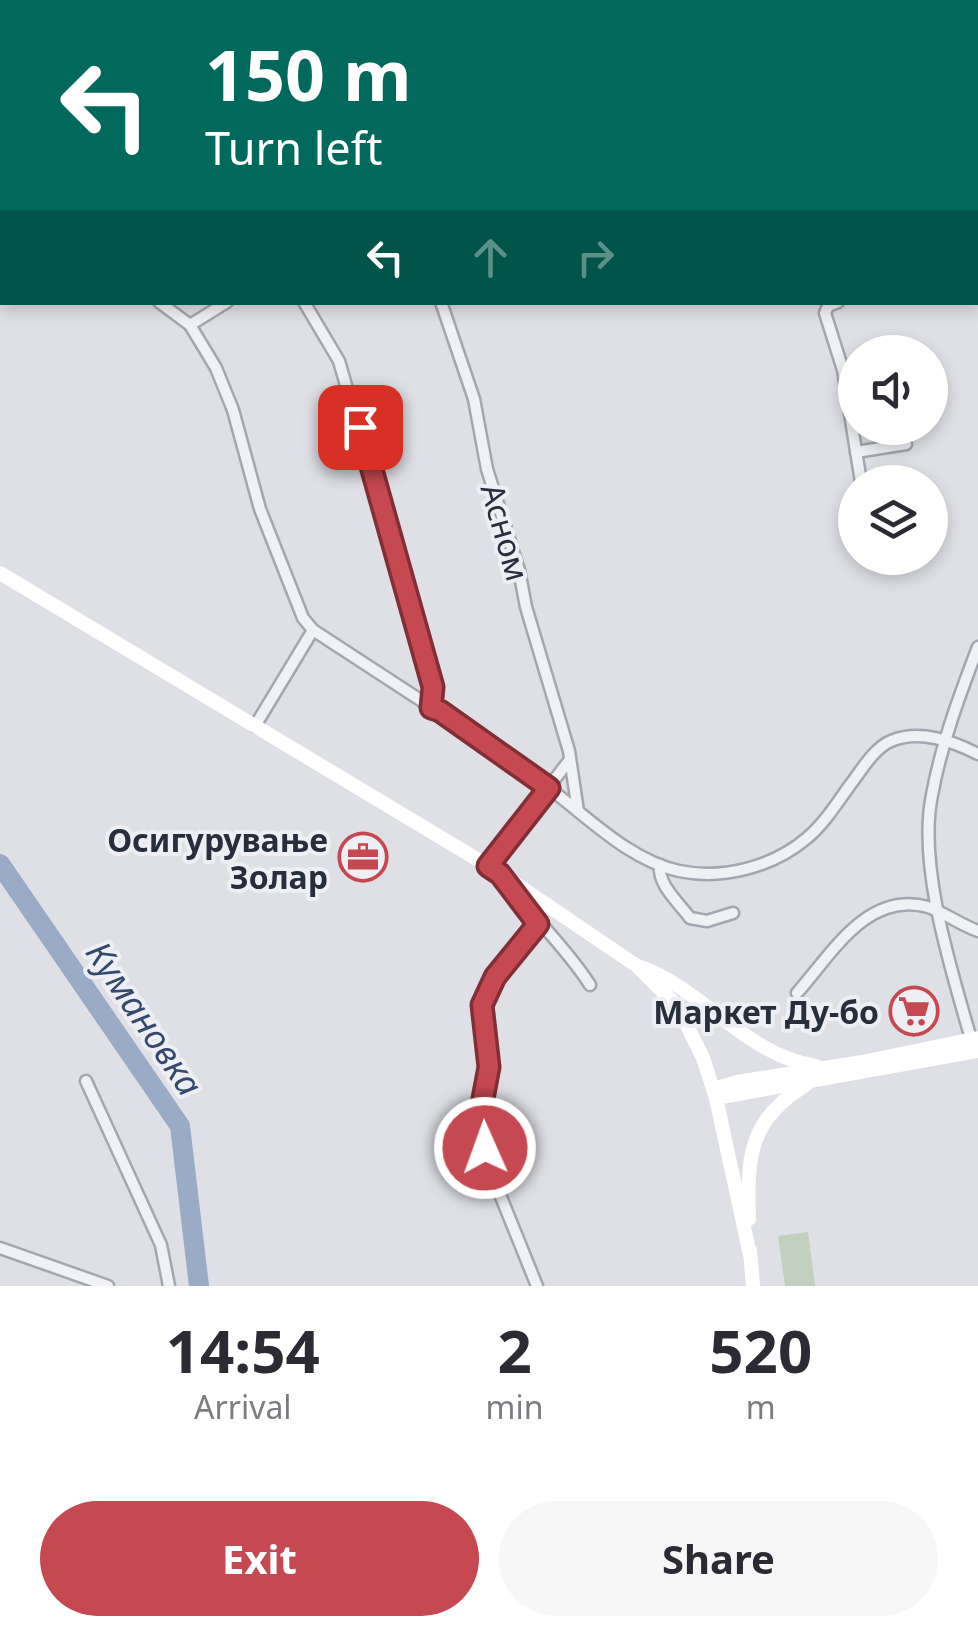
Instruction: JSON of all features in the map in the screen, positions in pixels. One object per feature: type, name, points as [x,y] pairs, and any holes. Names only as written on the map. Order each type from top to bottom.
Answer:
[{"type":"main road","points":[[0,572],[494,870],[637,966],[678,1008],[698,1045],[715,1094],[750,1255]]},
{"type":"main road","points":[[637,966],[658,974],[742,1034],[821,1073],[842,1077],[975,1045]]},
{"type":"main road","points":[[715,1094],[821,1073]]},
{"type":"main road","points":[[752,1286],[747,1168],[752,1148],[774,1108],[821,1073]]},
{"type":"street","points":[[163,305],[190,325],[216,368],[233,410],[260,509],[294,600],[312,630],[440,711],[612,837],[660,865],[678,871],[720,874],[766,862],[809,837],[888,742],[910,736],[947,740],[978,754]]},
{"type":"street","points":[[190,325],[222,305]]},
{"type":"street","points":[[306,305],[339,361],[433,687],[431,708]]},
{"type":"street","name":"Асном","points":[[442,305],[474,398],[487,469],[569,751],[578,811]]},
{"type":"street","points":[[830,305],[825,314],[838,354]]},
{"type":"street","points":[[855,445],[858,465]]},
{"type":"street","points":[[856,452],[900,445]]},
{"type":"street","points":[[255,726],[312,630]]},
{"type":"street","points":[[975,1045],[933,884],[929,824],[931,796],[978,646]]},
{"type":"street","points":[[569,762],[494,870],[538,924],[573,958],[590,985]]},
{"type":"street","points":[[660,865],[658,874],[690,918],[707,921],[733,913]]},
{"type":"street","points":[[797,993],[872,912],[887,905],[912,905],[939,912],[978,931]]},
{"type":"street","points":[[538,924],[486,992],[482,1005],[489,1067],[479,1120],[498,1187],[538,1286]]},
{"type":"street","points":[[86,1081],[160,1245],[169,1286]]},
{"type":"street","points":[[0,1248],[108,1286]]},
{"type":"green space","points":[[808,1232],[815,1286],[785,1286],[778,1236]]},
{"type":"waterway","name":"Кумановка","points":[[0,864],[180,1126],[199,1286]]},
{"type":"place","name":"Осигурување Золар","points":[[363,857]]},
{"type":"place","name":"Маркет Ду-бо","points":[[914,1011]]},
{"type":"route","points":[[360,427],[433,687],[431,708],[549,788],[488,866],[500,874],[538,924],[495,977],[482,1005],[489,1067],[479,1120],[485,1148]]}]
